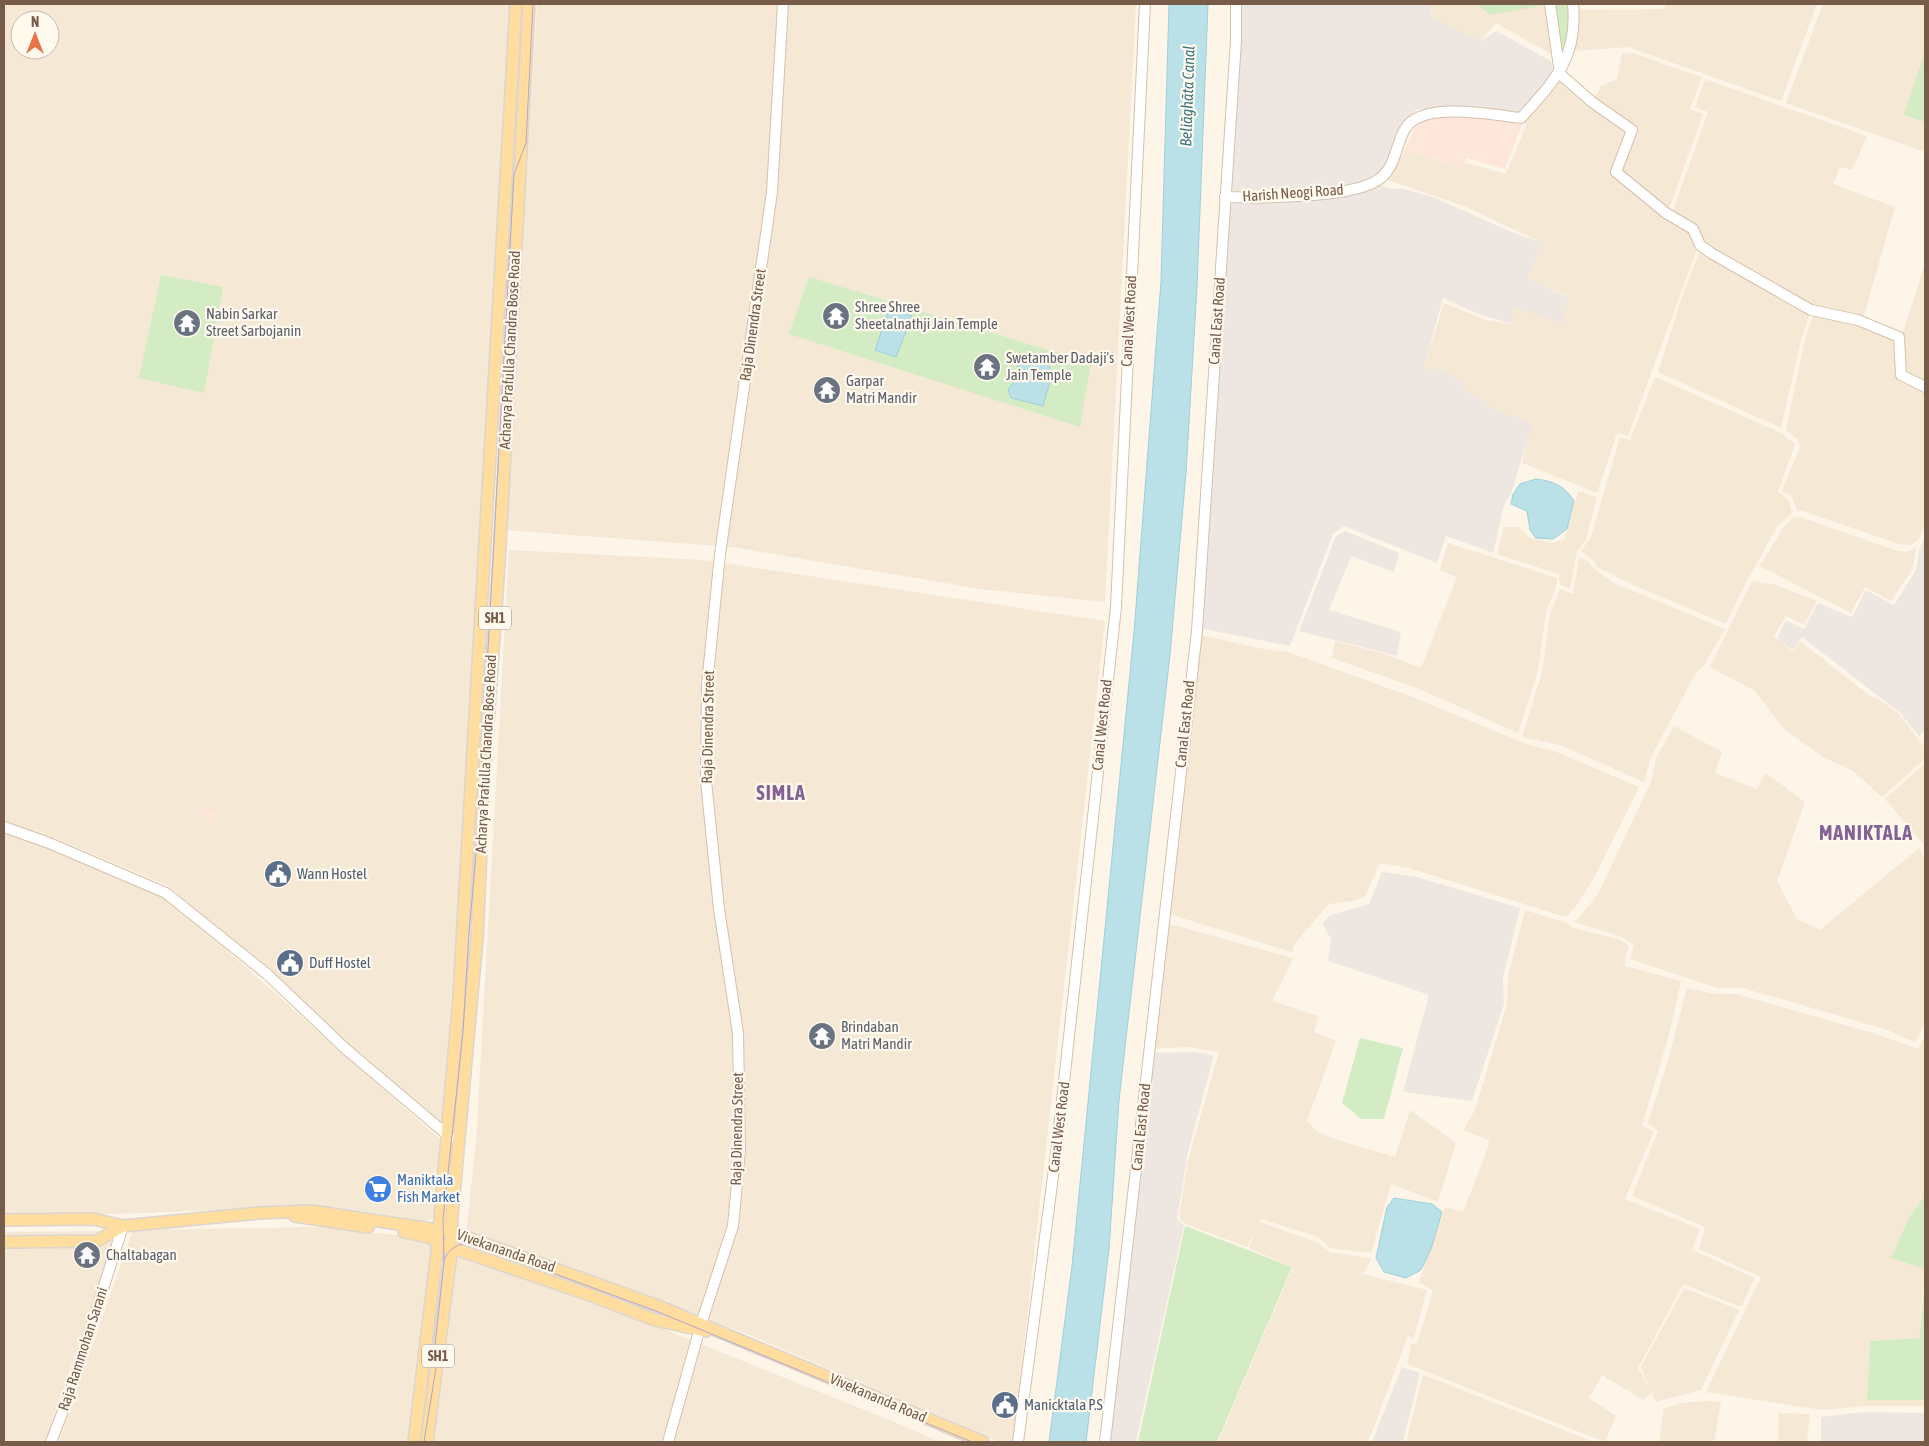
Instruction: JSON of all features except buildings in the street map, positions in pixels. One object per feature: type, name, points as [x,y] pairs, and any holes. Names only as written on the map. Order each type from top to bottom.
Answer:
[{"type":"main road","name":"Acharya Prafulla Chandra Bose Road","points":[[414,1442],[438,1243],[459,995],[516,4]]},
{"type":"main road","name":"Acharya Prafulla Chandra Bose Road","points":[[427,1442],[452,1246],[458,1146],[477,938],[484,782],[499,564],[529,4]]},
{"type":"main road","name":"Raja Dinendra Street","points":[[668,1442],[700,1327],[733,1226],[740,1150],[738,1033],[719,909],[706,781],[707,685],[720,554],[772,192],[783,4]]},
{"type":"main road","name":"Canal West Road","points":[[1018,1442],[1058,1136],[1116,608],[1145,4]]},
{"type":"main road","name":"Canal East Road","points":[[1105,1442],[1197,631],[1236,41],[1236,4]]},
{"type":"main road","points":[[1550,4],[1560,74],[1592,102],[1632,130],[1616,172],[1666,213],[1693,229],[1700,245],[1811,310],[1858,320],[1898,337],[1901,375],[1925,387]]},
{"type":"main road","name":"Harish Neogi Road","points":[[1225,196],[1333,193],[1369,184],[1382,177],[1392,163],[1405,128],[1416,117],[1433,112],[1463,112],[1521,118],[1560,74],[1573,34],[1573,4]]},
{"type":"main road","points":[[4,827],[49,842],[166,893],[267,974],[348,1050],[458,1146]]},
{"type":"main road","name":"Vivekananda Road","points":[[4,1220],[93,1219],[123,1226],[258,1212],[311,1211],[438,1229],[452,1232],[596,1282],[700,1327]]},
{"type":"main road","name":"Vivekananda Road","points":[[284,1213],[311,1220],[414,1233],[429,1237],[438,1243],[452,1246],[590,1295],[654,1320],[700,1327],[718,1332],[983,1442]]},
{"type":"main road","name":"Vivekananda Road","points":[[4,1242],[97,1240],[123,1226]]},
{"type":"main road","name":"Raja Rammohan Sarani","points":[[51,1442],[70,1394],[123,1226]]},
{"type":"shaded area","points":[[4,4],[513,4],[477,637],[442,1128],[169,886],[57,839],[4,821]]},
{"type":"shaded area","points":[[537,4],[1136,4],[1105,602],[980,589],[732,547],[506,530]]},
{"type":"shaded area","points":[[1239,4],[1433,4],[1429,15],[1481,41],[1496,31],[1551,61],[1554,72],[1519,112],[1445,107],[1416,110],[1401,124],[1390,156],[1381,172],[1369,179],[1334,189],[1230,191]]},
{"type":"shaded area","points":[[1434,4],[1549,4],[1553,55],[1496,23],[1481,41],[1429,15]]},
{"type":"shaded area","points":[[1667,4],[1817,4],[1781,101],[1628,47],[1572,51],[1576,10],[1663,9]]},
{"type":"shaded area","points":[[1823,4],[1925,4],[1925,152],[1786,103]]},
{"type":"shaded area","points":[[1632,53],[1702,77],[1690,109],[1703,114],[1668,212],[1618,171],[1633,128],[1594,99],[1601,86],[1617,79],[1622,54]]},
{"type":"shaded area","points":[[1561,77],[1629,130],[1616,175],[1690,231],[1698,246],[1628,436],[1617,433],[1597,493],[1522,463],[1531,424],[1497,410],[1424,367],[1444,303],[1486,320],[1512,324],[1515,307],[1569,297],[1528,279],[1542,243],[1464,206],[1385,179],[1405,150],[1461,168],[1463,162],[1506,174],[1526,126],[1524,119]]},
{"type":"shaded area","points":[[1705,79],[1867,136],[1852,170],[1840,167],[1833,184],[1895,207],[1863,319],[1812,307],[1713,252],[1672,213],[1708,112],[1695,107]]},
{"type":"shaded area","points":[[1433,115],[1521,118],[1521,127],[1505,169],[1467,158],[1461,168],[1405,150],[1418,120]]},
{"type":"shaded area","points":[[1376,183],[1389,189],[1404,189],[1433,197],[1509,231],[1542,243],[1528,279],[1569,298],[1561,324],[1515,307],[1512,324],[1478,314],[1443,298],[1424,367],[1433,371],[1438,368],[1462,382],[1462,388],[1497,410],[1532,424],[1512,491],[1504,505],[1493,553],[1446,536],[1437,563],[1344,526],[1333,534],[1290,646],[1200,628],[1227,198],[1285,199]]},
{"type":"shaded area","points":[[1701,249],[1810,312],[1800,344],[1781,428],[1658,372],[1684,291]]},
{"type":"shaded area","points":[[1925,264],[1925,383],[1908,374],[1902,335]]},
{"type":"shaded area","points":[[1814,313],[1856,322],[1895,337],[1900,379],[1925,390],[1925,526],[1918,540],[1910,545],[1899,544],[1803,511],[1797,511],[1792,497],[1782,491],[1800,447],[1798,440],[1786,430],[1804,343]]},
{"type":"shaded area","points":[[1655,377],[1779,432],[1795,444],[1778,492],[1789,500],[1792,513],[1778,525],[1743,588],[1726,624],[1633,585],[1597,567],[1593,560],[1581,551],[1591,537],[1620,437],[1630,440]]},
{"type":"shaded area","points":[[1578,491],[1597,497],[1586,539],[1577,551],[1570,588],[1560,585],[1559,574],[1497,554],[1504,527],[1518,527],[1530,538],[1553,543],[1565,539]]},
{"type":"shaded area","points":[[1800,517],[1895,550],[1906,552],[1916,548],[1913,568],[1891,601],[1865,587],[1851,613],[1760,566],[1783,528],[1793,518]]},
{"type":"shaded area","points":[[1345,531],[1399,553],[1394,572],[1351,556],[1329,610],[1401,632],[1397,656],[1299,631],[1336,536]]},
{"type":"shaded area","points":[[1925,537],[1925,730],[1919,736],[1899,712],[1802,637],[1793,650],[1777,639],[1786,620],[1804,629],[1818,603],[1852,617],[1866,590],[1894,605],[1916,570],[1920,547]]},
{"type":"shaded area","points":[[1448,543],[1557,578],[1556,587],[1546,611],[1538,670],[1518,733],[1417,688],[1332,658],[1335,641],[1385,654],[1421,668],[1457,577],[1440,570]]},
{"type":"shaded area","points":[[509,550],[704,560],[1105,621],[1013,1442],[1000,1442],[745,1333],[466,1234],[476,1142]]},
{"type":"shaded area","points":[[1579,557],[1589,562],[1594,569],[1614,583],[1725,629],[1705,664],[1694,676],[1651,757],[1644,782],[1560,745],[1522,737],[1542,673],[1550,614],[1560,589],[1573,594]]},
{"type":"shaded area","points":[[1752,581],[1776,585],[1817,601],[1804,625],[1786,616],[1774,636],[1793,652],[1800,641],[1871,697],[1876,697],[1898,713],[1925,748],[1925,759],[1882,797],[1853,771],[1823,757],[1783,728],[1755,691],[1710,667]]},
{"type":"shaded area","points":[[1202,635],[1257,648],[1288,652],[1407,695],[1529,745],[1554,751],[1639,787],[1594,878],[1576,906],[1566,917],[1409,868],[1380,863],[1365,896],[1353,901],[1329,904],[1294,944],[1292,952],[1169,914]]},
{"type":"shaded area","points":[[1674,726],[1722,752],[1715,773],[1757,789],[1766,773],[1805,802],[1777,881],[1797,919],[1820,930],[1919,848],[1925,859],[1925,1023],[1915,1042],[1885,1029],[1743,988],[1718,988],[1630,959],[1634,945],[1622,937],[1575,922],[1598,894],[1651,782],[1656,758]]},
{"type":"shaded area","points":[[1925,763],[1925,846],[1885,799]]},
{"type":"shaded area","points":[[202,807],[216,814],[211,823],[197,815]]},
{"type":"shaded area","points":[[4,829],[163,894],[443,1142],[436,1217],[426,1221],[327,1206],[4,1218]]},
{"type":"shaded area","points":[[1382,872],[1417,877],[1520,908],[1503,978],[1504,1004],[1472,1101],[1403,1092],[1429,995],[1328,961],[1331,940],[1323,924],[1330,915],[1369,904]]},
{"type":"shaded area","points":[[1525,910],[1567,923],[1573,928],[1619,939],[1629,946],[1625,958],[1625,966],[1681,981],[1670,1031],[1642,1126],[1654,1131],[1625,1199],[1700,1229],[1692,1250],[1755,1278],[1741,1307],[1683,1284],[1638,1368],[1651,1391],[1641,1367],[1684,1288],[1739,1310],[1701,1390],[1656,1402],[1652,1393],[1643,1400],[1602,1375],[1589,1398],[1616,1416],[1605,1442],[1407,1364],[1411,1344],[1417,1343],[1433,1291],[1419,1282],[1445,1207],[1463,1212],[1488,1147],[1489,1140],[1463,1130],[1475,1110],[1507,1004],[1508,976]]},
{"type":"shaded area","points":[[1166,923],[1293,958],[1272,1001],[1318,1016],[1314,1032],[1336,1041],[1307,1121],[1318,1132],[1395,1157],[1410,1110],[1456,1143],[1438,1202],[1391,1184],[1371,1253],[1330,1248],[1318,1237],[1261,1219],[1259,1222],[1317,1242],[1330,1252],[1372,1259],[1363,1274],[1427,1290],[1414,1338],[1408,1336],[1368,1442],[1218,1442],[1293,1267],[1249,1248],[1256,1229],[1247,1247],[1185,1224],[1179,1218],[1188,1160],[1219,1052],[1188,1047],[1152,1049]]},
{"type":"shaded area","points":[[1687,988],[1715,994],[1736,994],[1876,1034],[1918,1049],[1925,1037],[1925,1195],[1909,1218],[1892,1258],[1925,1269],[1919,1338],[1870,1341],[1867,1399],[1925,1400],[1925,1406],[1867,1406],[1822,1410],[1706,1392],[1761,1277],[1699,1249],[1705,1227],[1632,1196],[1658,1131],[1648,1123],[1669,1057]]},
{"type":"shaded area","points":[[1192,1052],[1214,1055],[1188,1152],[1177,1219],[1184,1225],[1136,1442],[1107,1442],[1151,1053]]},
{"type":"shaded area","points":[[321,1227],[415,1237],[434,1247],[413,1442],[59,1442],[133,1230]]},
{"type":"shaded area","points":[[117,1231],[45,1442],[4,1442],[4,1232]]},
{"type":"shaded area","points":[[458,1257],[574,1293],[897,1423],[939,1442],[434,1442]]},
{"type":"shaded area","points":[[1402,1367],[1420,1373],[1403,1442],[1372,1442]]},
{"type":"shaded area","points":[[1423,1375],[1442,1382],[1594,1442],[1406,1442]]},
{"type":"shaded area","points":[[1721,1402],[1714,1442],[1659,1442],[1664,1408],[1683,1403]]},
{"type":"shaded area","points":[[1864,1412],[1925,1413],[1925,1442],[1821,1442],[1821,1417]]},
{"type":"shaded area","points":[[1779,1413],[1810,1414],[1807,1442],[1778,1442]]},
{"type":"green space","points":[[1476,4],[1549,4],[1491,15]]},
{"type":"green space","points":[[1555,4],[1572,4],[1570,31],[1561,66]]},
{"type":"green space","points":[[1925,51],[1925,122],[1904,115]]},
{"type":"green space","points":[[161,275],[223,287],[204,393],[139,378]]},
{"type":"green space","points":[[809,277],[1091,363],[1080,427],[789,334]]},
{"type":"green space","points":[[1360,1038],[1403,1048],[1384,1119],[1361,1119],[1342,1103]]},
{"type":"green space","points":[[1925,1195],[1925,1269],[1891,1258],[1909,1218]]},
{"type":"green space","points":[[1185,1226],[1292,1267],[1217,1442],[1138,1442]]},
{"type":"green space","points":[[1925,1282],[1925,1400],[1867,1400],[1870,1341],[1919,1338]]},
{"type":"water","name":"Beliāghāta Canal","points":[[1169,4],[1208,4],[1197,287],[1186,473],[1170,655],[1119,1100],[1109,1249],[1086,1442],[1049,1442],[1072,1266],[1134,632],[1161,281]]},
{"type":"water","points":[[889,309],[912,316],[896,357],[875,350]]},
{"type":"water","points":[[1025,357],[1048,364],[1052,375],[1043,406],[1011,398],[1008,389],[1017,377],[1017,361]]},
{"type":"water","points":[[1536,479],[1558,485],[1574,501],[1567,529],[1553,539],[1536,538],[1530,530],[1527,511],[1511,504],[1513,494],[1520,484]]},
{"type":"water","points":[[1394,1198],[1432,1204],[1442,1212],[1431,1249],[1421,1270],[1406,1278],[1384,1272],[1376,1258],[1387,1207]]},
{"type":"tram line","points":[[424,1442],[437,1362],[434,1354],[444,1263],[443,1220],[463,1032],[478,832],[514,174],[526,143],[533,4]]},
{"type":"tram line","points":[[444,1260],[455,1247],[471,1243],[656,1311],[972,1442]]},
{"type":"place","name":"Shree Shree Sheetalnathji Jain Temple","points":[[836,316]]},
{"type":"place","name":"Nabin Sarkar Street Sarbojanin","points":[[187,323]]},
{"type":"place","name":"Swetamber Dadaji's Jain Temple","points":[[987,367]]},
{"type":"place","name":"Garpar Matri Mandir","points":[[827,390]]},
{"type":"place","name":"Wann Hostel","points":[[278,874]]},
{"type":"place","name":"Duff Hostel","points":[[290,963]]},
{"type":"place","name":"Brindaban Matri Mandir","points":[[822,1036]]},
{"type":"place","name":"Maniktala Fish Market","points":[[378,1189]]},
{"type":"place","name":"Chaltabagan","points":[[87,1255]]},
{"type":"place","name":"Manicktala P.S","points":[[1005,1405]]},
{"type":"district","name":"SIMLA","points":[[781,793]]},
{"type":"district","name":"MANIKTALA","points":[[1866,833]]}]
